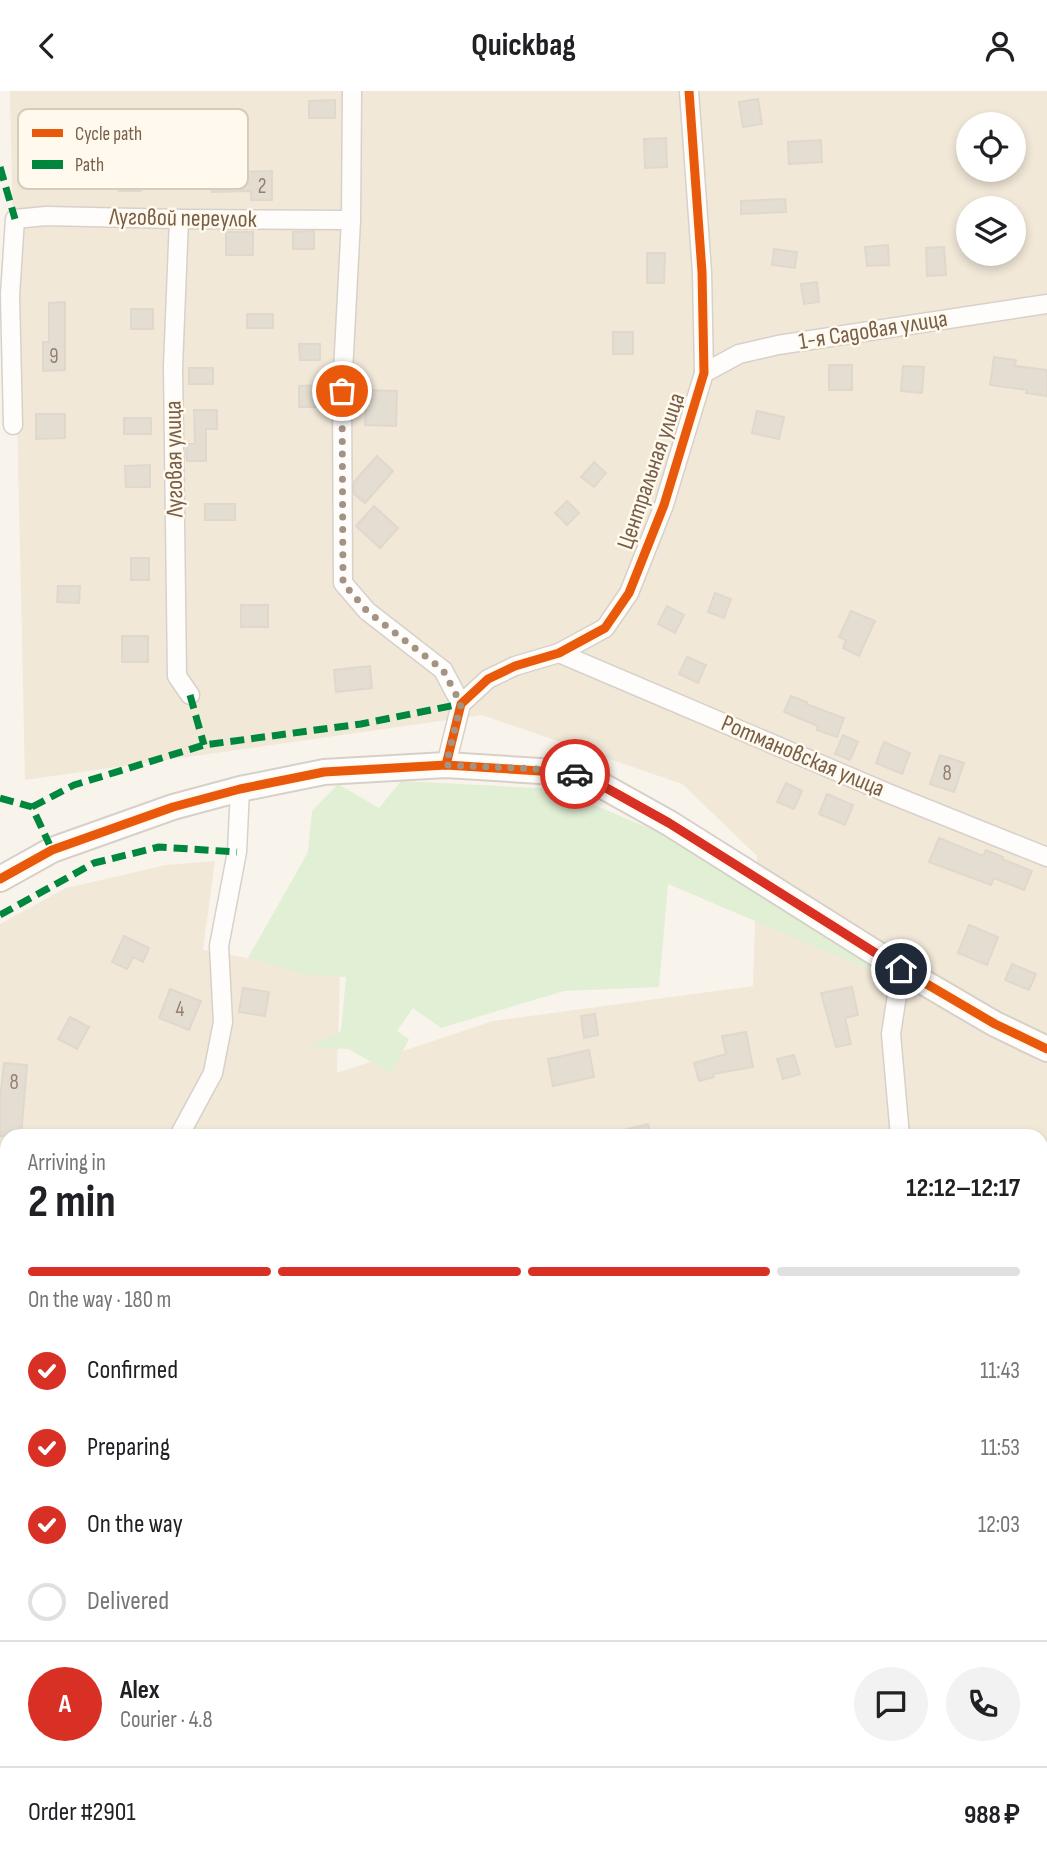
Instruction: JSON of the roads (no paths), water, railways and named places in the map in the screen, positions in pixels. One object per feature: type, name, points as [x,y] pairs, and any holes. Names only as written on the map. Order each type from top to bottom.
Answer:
[{"type":"street","points":[[352,91],[351,220],[342,391],[343,583],[367,611],[443,670],[461,704],[446,765]]},
{"type":"street","name":"Центральная улица","points":[[461,704],[488,679],[514,666],[559,653],[604,628],[629,593],[664,505],[704,373],[702,272],[689,91]]},
{"type":"street","name":"Луговой переулок","points":[[13,425],[10,295],[15,219],[46,216],[351,220]]},
{"type":"street","name":"Луговая улица","points":[[179,219],[173,367],[177,676],[190,695]]},
{"type":"street","name":"1-я Садовая улица","points":[[704,373],[738,354],[778,345],[1047,304]]},
{"type":"street","name":"Ротмановская улица","points":[[559,653],[890,794],[1047,857]]},
{"type":"street","points":[[0,879],[52,850],[173,807],[240,789],[324,772],[446,765],[560,771],[592,780],[669,823],[901,969],[995,1024],[1047,1049]]},
{"type":"street","points":[[183,1129],[213,1073],[223,1022],[219,946],[237,852],[240,789]]},
{"type":"street","points":[[899,1129],[891,1034],[901,969]]}]
